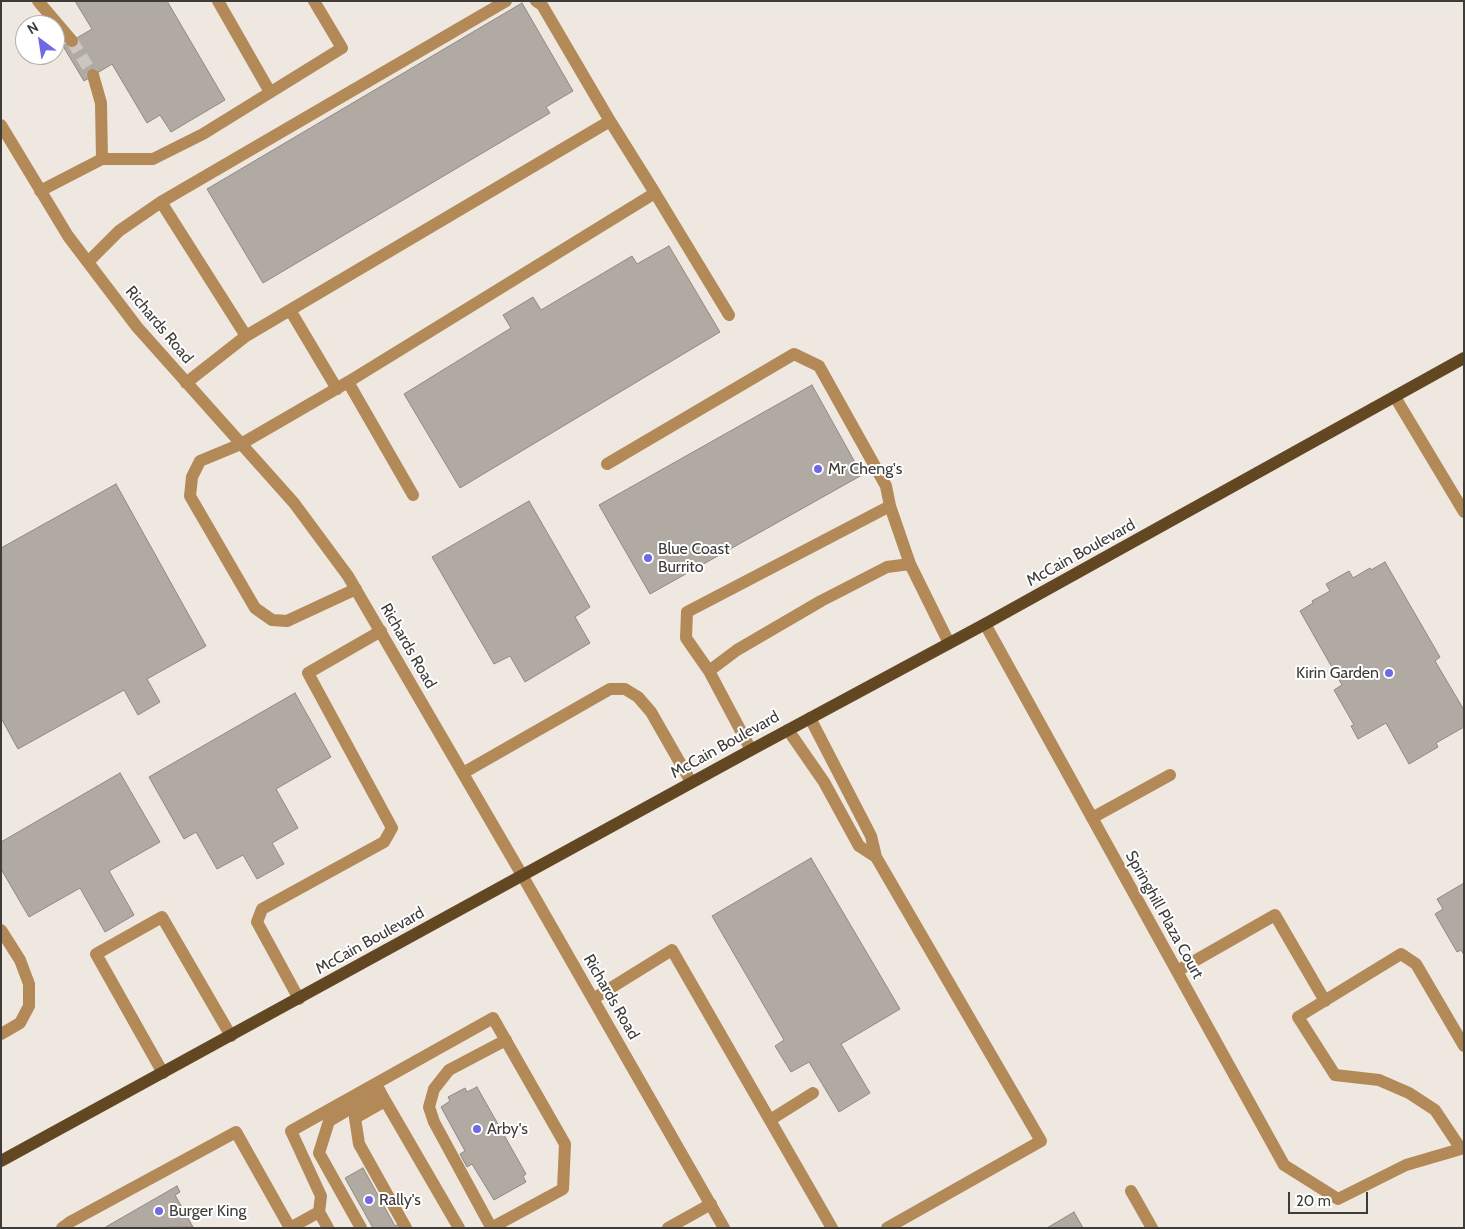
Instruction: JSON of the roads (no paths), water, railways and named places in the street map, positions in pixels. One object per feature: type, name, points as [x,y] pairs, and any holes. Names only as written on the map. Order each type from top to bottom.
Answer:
[{"type":"main road","name":"McCain Boulevard","points":[[1,1161],[299,999],[522,874],[949,644],[1464,358]]},
{"type":"street","points":[[38,1],[72,41]]},
{"type":"street","points":[[218,1],[270,92]]},
{"type":"street","points":[[40,191],[102,159],[153,159],[203,134],[342,48],[314,1]]},
{"type":"street","points":[[88,262],[119,231],[161,202],[506,1]]},
{"type":"street","points":[[536,1],[542,5],[610,121],[729,315]]},
{"type":"street","points":[[94,75],[101,103],[102,159]]},
{"type":"street","points":[[186,383],[246,336],[610,121]]},
{"type":"street","name":"Richards Road","points":[[1,125],[68,236],[137,327],[294,503],[356,588],[724,1228]]},
{"type":"street","points":[[356,588],[287,621],[272,620],[255,608],[190,496],[192,477],[200,461],[241,444],[337,389],[655,193]]},
{"type":"street","points":[[161,202],[246,336]]},
{"type":"street","points":[[290,310],[337,389]]},
{"type":"street","points":[[607,464],[794,354],[819,366],[886,486],[890,506],[910,564],[949,644]]},
{"type":"street","points":[[348,382],[412,495]]},
{"type":"street","points":[[1394,397],[1464,512]]},
{"type":"street","points":[[751,750],[709,672],[686,638],[687,612],[890,506]]},
{"type":"street","points":[[709,672],[738,650],[830,597],[887,567],[910,564]]},
{"type":"street","name":"Springhill Plaza Court","points":[[985,624],[1284,1165],[1338,1199],[1406,1165],[1462,1149]]},
{"type":"street","points":[[299,999],[257,922],[262,909],[384,842],[392,828],[308,673],[381,631]]},
{"type":"street","points":[[463,773],[610,689],[625,689],[638,697],[650,712],[691,782]]},
{"type":"street","points":[[810,718],[871,836],[876,857],[1040,1141],[887,1228]]},
{"type":"street","points":[[788,730],[824,782],[859,846],[876,857]]},
{"type":"street","points":[[1092,818],[1170,775]]},
{"type":"street","points":[[1177,971],[1274,915],[1325,1001]]},
{"type":"street","points":[[163,1073],[96,954],[162,917],[231,1036]]},
{"type":"street","points":[[1,930],[20,960],[29,984],[30,1006],[20,1023],[1,1034]]},
{"type":"street","points":[[593,999],[672,950],[832,1228]]},
{"type":"street","points":[[1462,1149],[1434,1110],[1409,1093],[1379,1080],[1335,1075],[1298,1017],[1401,954],[1416,964],[1464,1046]]},
{"type":"street","points":[[361,1228],[319,1153],[329,1122],[493,1018],[506,1040],[564,1144],[563,1189],[510,1224],[491,1228],[434,1122],[429,1108],[434,1089],[449,1070],[506,1040]]},
{"type":"street","points":[[328,1228],[319,1212],[321,1196],[290,1131],[380,1091]]},
{"type":"street","points":[[380,1091],[355,1118],[359,1144],[406,1228]]},
{"type":"street","points":[[380,1091],[459,1228]]},
{"type":"street","points":[[770,1120],[813,1093]]},
{"type":"street","points":[[62,1228],[236,1132],[290,1228],[319,1212]]},
{"type":"street","points":[[1131,1191],[1152,1228]]},
{"type":"street","points":[[668,1228],[711,1204]]},
{"type":"tunnel","points":[[72,41],[93,75]]},
{"type":"place","name":"Mr Cheng's","points":[[818,469]]},
{"type":"place","name":"Blue Coast Burrito","points":[[648,558]]},
{"type":"place","name":"Kirin Garden","points":[[1389,673]]},
{"type":"place","name":"Arby's","points":[[477,1129]]},
{"type":"place","name":"Rally's","points":[[369,1200]]},
{"type":"place","name":"Burger King","points":[[159,1211]]}]
